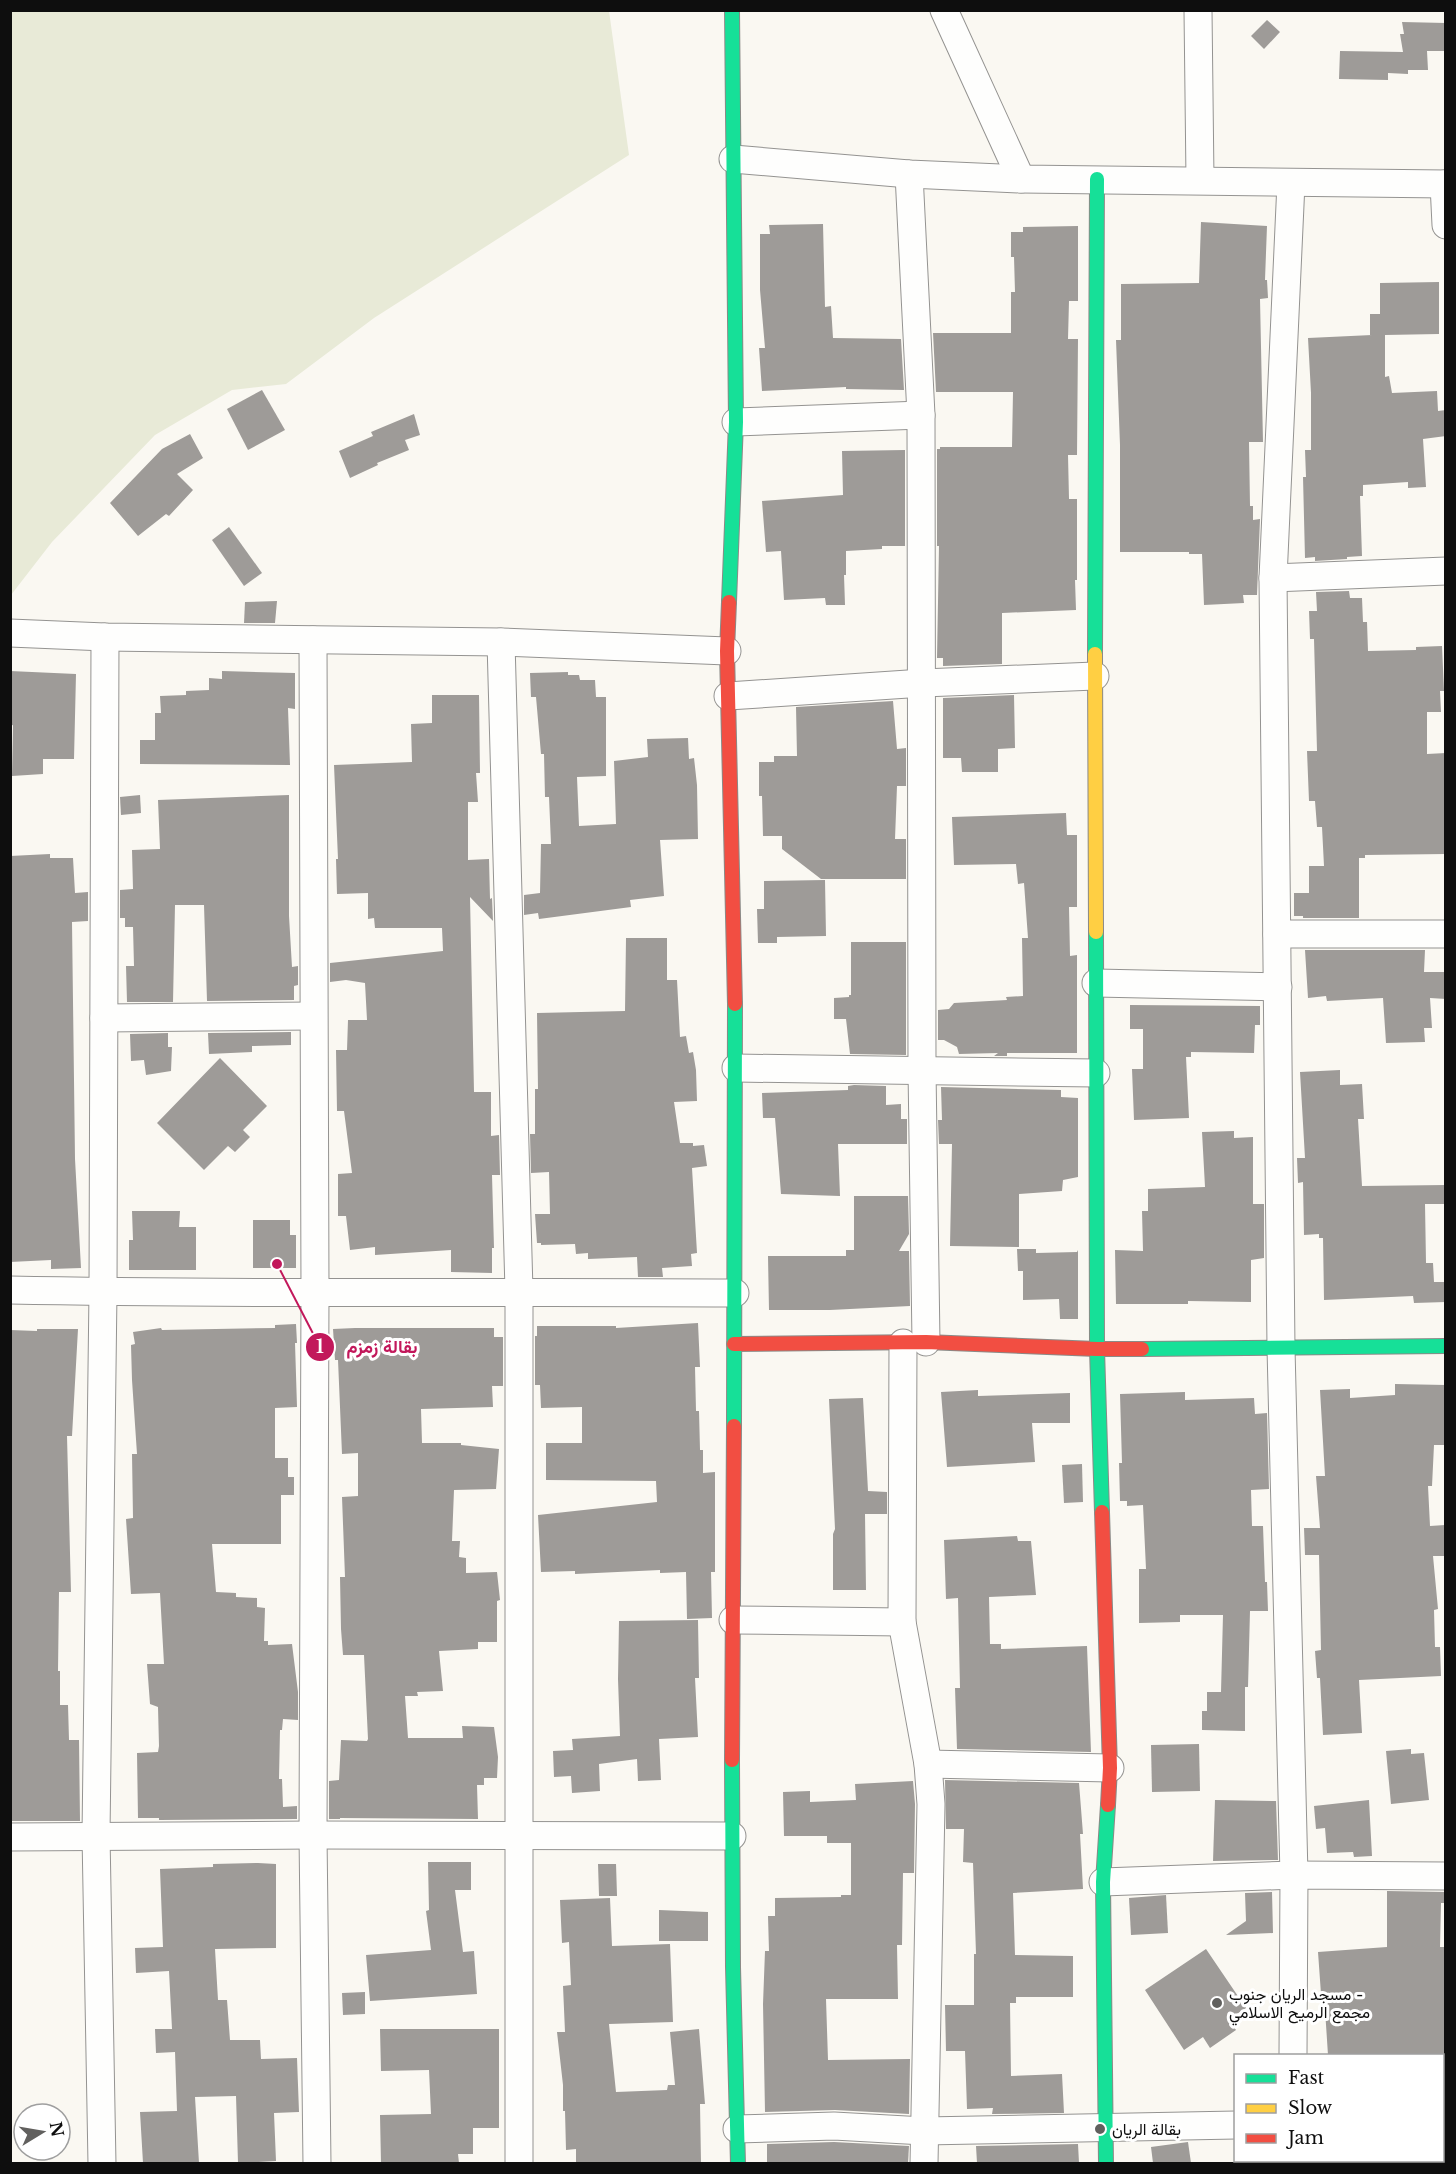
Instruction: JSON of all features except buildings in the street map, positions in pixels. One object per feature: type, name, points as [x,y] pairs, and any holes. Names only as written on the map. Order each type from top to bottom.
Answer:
[{"type":"street","points":[[732,10],[736,422],[727,651],[736,1068],[732,1836],[738,2163]]},
{"type":"street","points":[[944,10],[1021,179]]},
{"type":"street","points":[[1198,10],[1200,180]]},
{"type":"street","points":[[733,159],[909,174],[1021,179],[1445,184],[1446,225]]},
{"type":"street","points":[[909,174],[921,415],[922,1070],[914,1343],[902,1622],[928,1764],[931,1804],[924,2163]]},
{"type":"street","points":[[1097,179],[1095,676],[1097,1349],[1110,1768],[1103,1882],[1107,2163]]},
{"type":"street","points":[[1291,183],[1273,578],[1281,1348],[1294,1875],[1293,2054]]},
{"type":"street","points":[[736,422],[921,415]]},
{"type":"street","points":[[1273,578],[1446,571]]},
{"type":"street","points":[[10,633],[105,637],[501,642],[727,651]]},
{"type":"street","points":[[102,2163],[96,1835],[103,1292],[105,637]]},
{"type":"street","points":[[313,640],[315,1293],[313,1835],[317,2163]]},
{"type":"street","points":[[501,642],[519,1291],[519,2163]]},
{"type":"street","points":[[728,696],[922,683],[1095,676]]},
{"type":"street","points":[[1277,934],[1446,934]]},
{"type":"street","points":[[1096,982],[1278,987]]},
{"type":"street","points":[[104,1018],[313,1016]]},
{"type":"street","points":[[736,1068],[1096,1073]]},
{"type":"street","points":[[10,1290],[735,1293]]},
{"type":"street","points":[[734,1344],[914,1343],[1097,1349],[1446,1346]]},
{"type":"street","points":[[733,1620],[902,1622]]},
{"type":"street","points":[[928,1764],[1110,1768]]},
{"type":"street","points":[[10,1837],[96,1835],[732,1836]]},
{"type":"street","points":[[1103,1882],[1294,1875],[1446,1876]]},
{"type":"street","points":[[737,2129],[834,2126],[924,2131],[1234,2126]]},
{"type":"green space","points":[[11,10],[609,11],[629,155],[374,318],[286,384],[232,390],[155,435],[52,542],[11,595]]},
{"type":"traffic: fast","points":[[729,602],[736,422],[732,10]]},
{"type":"traffic: fast","points":[[1095,654],[1097,179]]},
{"type":"traffic: fast","points":[[1096,932],[1097,1349],[1102,1512]]},
{"type":"traffic: fast","points":[[734,1426],[735,1004]]},
{"type":"traffic: fast","points":[[1142,1349],[1446,1346]]},
{"type":"traffic: fast","points":[[732,1760],[733,1967],[738,2164]]},
{"type":"traffic: fast","points":[[1106,2164],[1103,1882],[1108,1805]]},
{"type":"traffic: slow","points":[[1095,654],[1096,932]]},
{"type":"traffic: jam","points":[[729,602],[727,651],[735,1004]]},
{"type":"traffic: jam","points":[[734,1344],[926,1342],[1142,1349]]},
{"type":"traffic: jam","points":[[732,1760],[734,1426]]},
{"type":"traffic: jam","points":[[1102,1512],[1110,1768],[1108,1805]]},
{"type":"place","name":"بقالة زمزم","points":[[277,1264]]},
{"type":"place","name":"مسجد الريان جنوب - مجمع الرميح الاسلامي","points":[[1217,2003]]},
{"type":"place","name":"بقالة الريان","points":[[1100,2129]]}]
